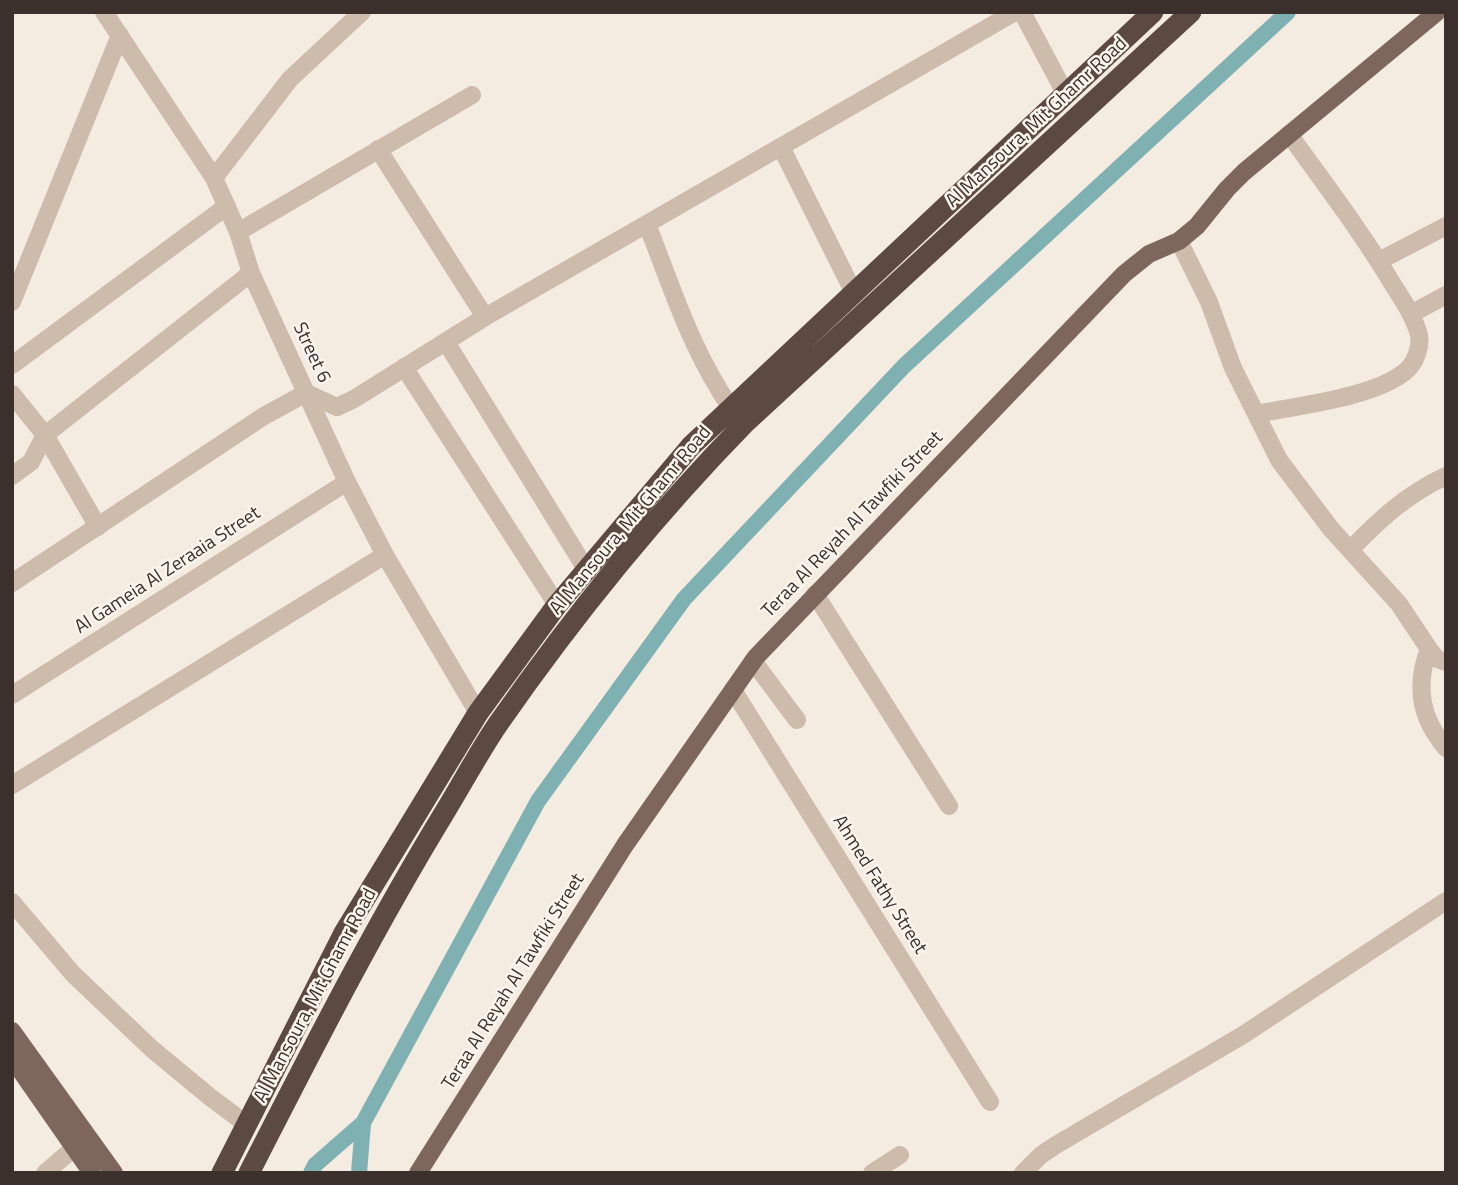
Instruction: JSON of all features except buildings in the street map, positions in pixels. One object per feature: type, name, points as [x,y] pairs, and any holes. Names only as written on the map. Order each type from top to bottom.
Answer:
[{"type":"highway","name":"Al Mansoura, Mit Ghamr Road","points":[[222,1173],[344,933],[478,713],[557,605],[691,446],[1153,12]]},
{"type":"highway","name":"Al Mansoura, Mit Ghamr Road","points":[[249,1173],[365,949],[498,726],[592,599],[709,460],[799,372],[1191,12]]},
{"type":"highway","points":[[478,713],[498,726]]},
{"type":"main road","name":"Teraa Al Reyah Al Tawfiki Street","points":[[418,1173],[625,845],[753,661],[1124,274],[1149,254],[1180,241],[1197,226],[1244,172],[1437,12]]},
{"type":"main road","points":[[12,1031],[114,1173]]},
{"type":"main road","points":[[12,1058],[92,1173]]},
{"type":"street","points":[[214,177],[248,137],[290,79],[362,12]]},
{"type":"street","points":[[12,583],[264,416],[306,393],[337,407],[354,399],[485,317],[1015,12]]},
{"type":"street","points":[[1022,12],[1065,93]]},
{"type":"street","name":"Street 6","points":[[109,14],[120,35],[214,177],[238,232],[251,273],[347,482],[385,555],[478,713]]},
{"type":"street","points":[[12,302],[120,35]]},
{"type":"street","points":[[238,232],[471,94]]},
{"type":"street","points":[[1256,414],[1358,393],[1397,378],[1410,367],[1418,350],[1419,337],[1411,314],[1379,261],[1289,134]]},
{"type":"street","points":[[781,147],[854,293]]},
{"type":"street","points":[[378,149],[485,317]]},
{"type":"street","points":[[12,365],[227,206]]},
{"type":"street","points":[[647,224],[692,341],[712,381],[731,408]]},
{"type":"street","points":[[1379,261],[1446,226]]},
{"type":"street","points":[[1180,241],[1209,302],[1233,368],[1286,471],[1331,529],[1399,604],[1437,659],[1446,662]]},
{"type":"street","points":[[12,476],[31,462],[45,435],[251,273]]},
{"type":"street","points":[[1411,314],[1446,295]]},
{"type":"street","points":[[446,342],[586,569]]},
{"type":"street","points":[[404,367],[557,605]]},
{"type":"street","points":[[12,394],[45,435],[98,527]]},
{"type":"street","points":[[1351,549],[1382,517],[1408,496],[1446,477]]},
{"type":"street","name":"Al Gameia Al Zeraaia Street","points":[[12,695],[347,482]]},
{"type":"street","points":[[12,785],[385,555]]},
{"type":"street","points":[[815,594],[949,806]]},
{"type":"street","points":[[1429,649],[1422,666],[1421,701],[1426,718],[1446,748]]},
{"type":"street","points":[[753,661],[797,720]]},
{"type":"street","name":"Ahmed Fathy Street","points":[[733,690],[990,1102]]},
{"type":"street","points":[[1007,1173],[1242,1035],[1446,901]]},
{"type":"street","points":[[12,902],[73,974],[142,1040],[246,1124]]},
{"type":"street","points":[[45,1173],[74,1148]]},
{"type":"street","points":[[872,1173],[900,1155]]},
{"type":"street","points":[[1023,1173],[1041,1155]]},
{"type":"waterway","points":[[311,1173],[315,1165],[363,1123],[538,801],[684,599],[904,366],[1288,12]]},
{"type":"waterway","points":[[359,1173],[363,1123]]}]
